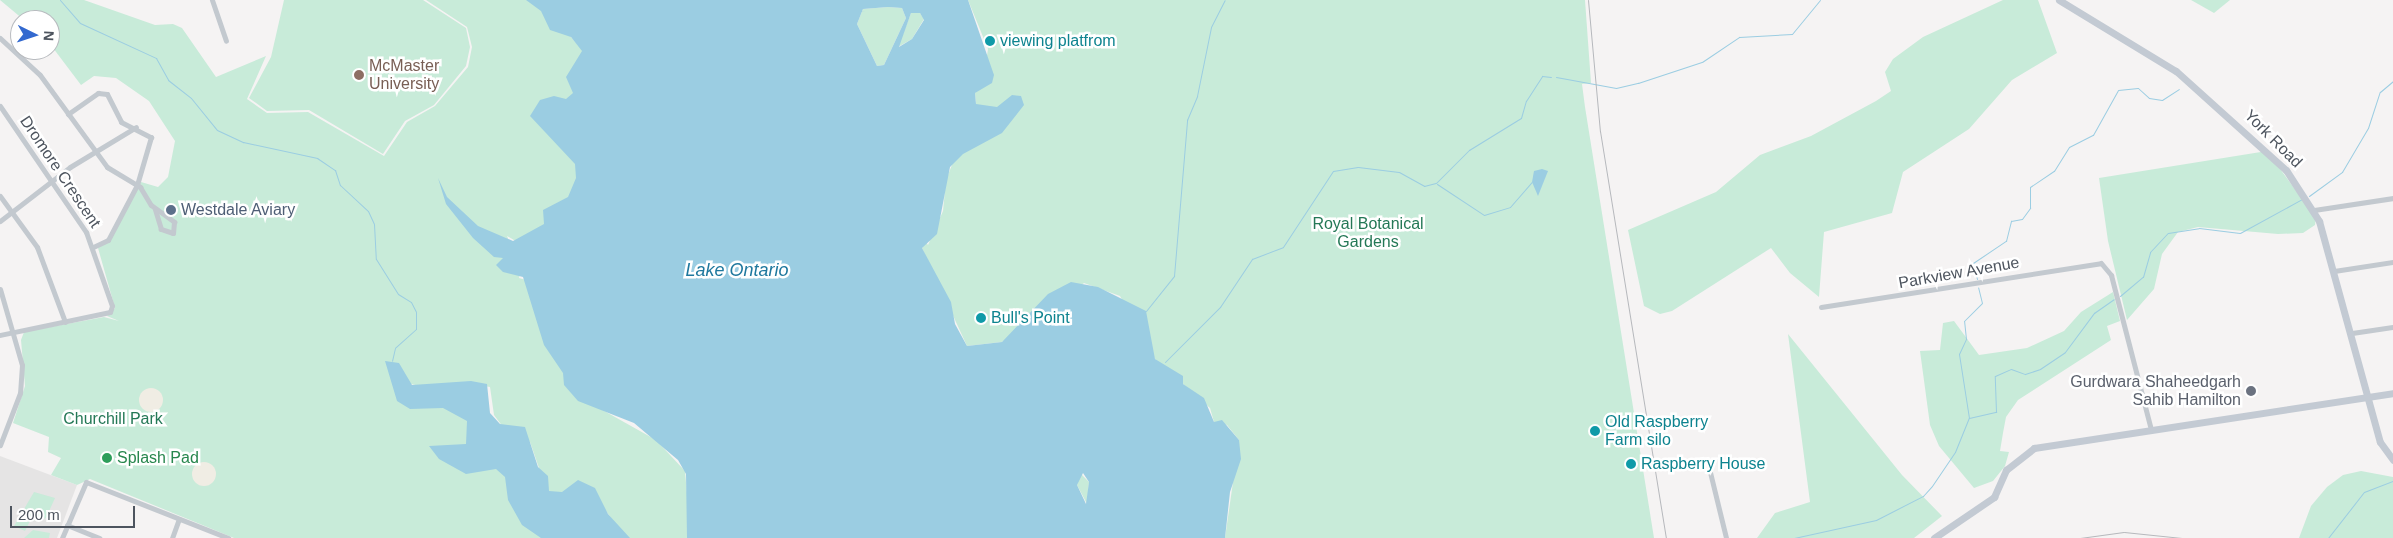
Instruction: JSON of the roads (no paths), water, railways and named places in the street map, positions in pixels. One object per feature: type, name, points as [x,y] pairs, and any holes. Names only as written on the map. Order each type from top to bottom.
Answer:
[{"type":"main road","name":"York Road","points":[[2058,0],[2144,48],[2221,108],[2283,165],[2314,210],[2334,271],[2370,396],[2380,442],[2393,460]]},
{"type":"main road","points":[[1934,538],[1994,497],[2006,470],[2034,448],[2393,393]]},
{"type":"street","points":[[212,0],[226,41]]},
{"type":"street","points":[[0,38],[40,75],[96,154],[113,174],[137,185],[155,209],[174,222],[173,233],[161,229],[155,209]]},
{"type":"street","points":[[68,114],[98,93],[107,94],[122,122],[136,127],[151,137],[137,185],[108,240],[93,246]]},
{"type":"street","name":"Dromore Crescent","points":[[0,106],[52,181],[93,246],[110,312],[64,322]]},
{"type":"street","points":[[0,221],[52,181],[136,127]]},
{"type":"street","points":[[0,196],[37,247],[64,322],[0,335]]},
{"type":"street","points":[[2314,210],[2393,198]]},
{"type":"street","points":[[2334,271],[2393,262]]},
{"type":"street","name":"Parkview Avenue","points":[[1821,307],[2100,263],[2111,275],[2151,430]]},
{"type":"street","points":[[0,289],[15,332],[22,381],[0,445]]},
{"type":"street","points":[[2352,334],[2393,327]]},
{"type":"street","points":[[1708,468],[1726,538]]},
{"type":"street","points":[[62,538],[86,482],[228,538]]},
{"type":"street","points":[[172,538],[179,519]]},
{"type":"street","points":[[67,525],[99,538]]},
{"type":"water","name":"Lake Ontario","points":[[526,0],[968,0],[994,75],[992,83],[975,93],[976,104],[997,107],[1012,95],[1021,96],[1024,105],[1002,133],[963,154],[950,167],[937,234],[922,248],[951,302],[955,324],[967,346],[1002,342],[1048,294],[1071,282],[1098,287],[1146,311],[1155,359],[1183,376],[1183,384],[1204,398],[1214,422],[1222,420],[1239,440],[1241,459],[1230,492],[1225,538],[687,538],[686,474],[678,460],[634,423],[578,401],[564,385],[563,373],[544,345],[523,277],[503,272],[496,265],[503,258],[494,257],[473,238],[446,204],[438,178],[447,197],[478,226],[513,241],[544,224],[543,210],[568,197],[576,178],[575,164],[530,116],[540,100],[554,96],[566,99],[573,93],[566,77],[582,51],[571,37],[550,30],[541,11]],"holes":[[[902,8],[906,18],[884,65],[877,66],[857,24],[863,9]],[[911,13],[920,13],[924,20],[912,39],[899,47]],[[1083,473],[1089,482],[1086,504],[1077,485]]]},
{"type":"water","points":[[1542,169],[1548,171],[1538,196],[1532,182],[1534,171]]},
{"type":"water","points":[[385,361],[399,363],[412,385],[471,381],[487,384],[490,413],[500,424],[525,427],[538,467],[548,476],[549,491],[562,492],[578,480],[595,488],[608,514],[630,538],[541,538],[522,525],[508,500],[505,477],[496,469],[466,474],[439,459],[429,446],[466,444],[467,421],[443,408],[410,409],[397,401]]},
{"type":"waterway","points":[[60,0],[80,23],[156,58],[168,80],[191,98],[217,130],[243,142],[317,158],[335,170],[340,185],[368,211],[374,224],[376,259],[398,294],[411,302],[416,312],[416,329],[395,348],[392,361]]},
{"type":"waterway","points":[[1146,311],[1174,276],[1187,120],[1197,96],[1211,27],[1225,0]]},
{"type":"waterway","points":[[1556,77],[1616,88],[1638,83],[1702,62],[1739,37],[1792,34],[1820,0]]},
{"type":"waterway","points":[[1165,362],[1220,307],[1252,259],[1283,247],[1333,171],[1358,167],[1399,172],[1424,186],[1436,183],[1469,150],[1521,118],[1526,101],[1542,76],[1551,77]]},
{"type":"waterway","points":[[2309,196],[2342,172],[2368,128],[2380,92],[2393,81]]},
{"type":"waterway","points":[[1977,279],[1973,263],[2006,241],[2011,221],[2022,219],[2030,208],[2030,187],[2054,171],[2069,147],[2093,135],[2118,90],[2138,88],[2149,98],[2162,100],[2179,89]]},
{"type":"waterway","points":[[1437,184],[1484,215],[1510,207],[1532,182]]},
{"type":"waterway","points":[[2120,296],[2143,277],[2150,252],[2168,233],[2199,228],[2240,233],[2302,199]]},
{"type":"waterway","points":[[1794,538],[1876,520],[1923,496],[1932,486],[1955,452],[1969,418],[1959,354],[1966,339],[1964,321],[1982,303],[1978,287]]},
{"type":"waterway","points":[[1969,418],[1996,412],[1995,376],[2011,369],[2025,374],[2040,369],[2065,352],[2094,313],[2114,299]]},
{"type":"waterway","points":[[2328,538],[2364,492],[2393,481]]},
{"type":"railway","points":[[1588,0],[1600,131],[1666,538]]},
{"type":"railway","points":[[2080,538],[2124,532],[2182,538]]},
{"type":"place","name":"viewing platfrom","points":[[990,41]]},
{"type":"place","name":"McMaster University","points":[[359,75]]},
{"type":"place","name":"Westdale Aviary","points":[[171,210]]},
{"type":"place","name":"Bull's Point","points":[[981,318]]},
{"type":"place","name":"Gurdwara Shaheedgarh Sahib Hamilton","points":[[2251,391]]},
{"type":"place","name":"Old Raspberry Farm silo","points":[[1595,431]]},
{"type":"place","name":"Splash Pad","points":[[107,458]]},
{"type":"place","name":"Raspberry House","points":[[1631,464]]},
{"type":"park label","name":"Royal Botanical Gardens","points":[[1368,233]]},
{"type":"park label","name":"Churchill Park","points":[[113,419]]}]
